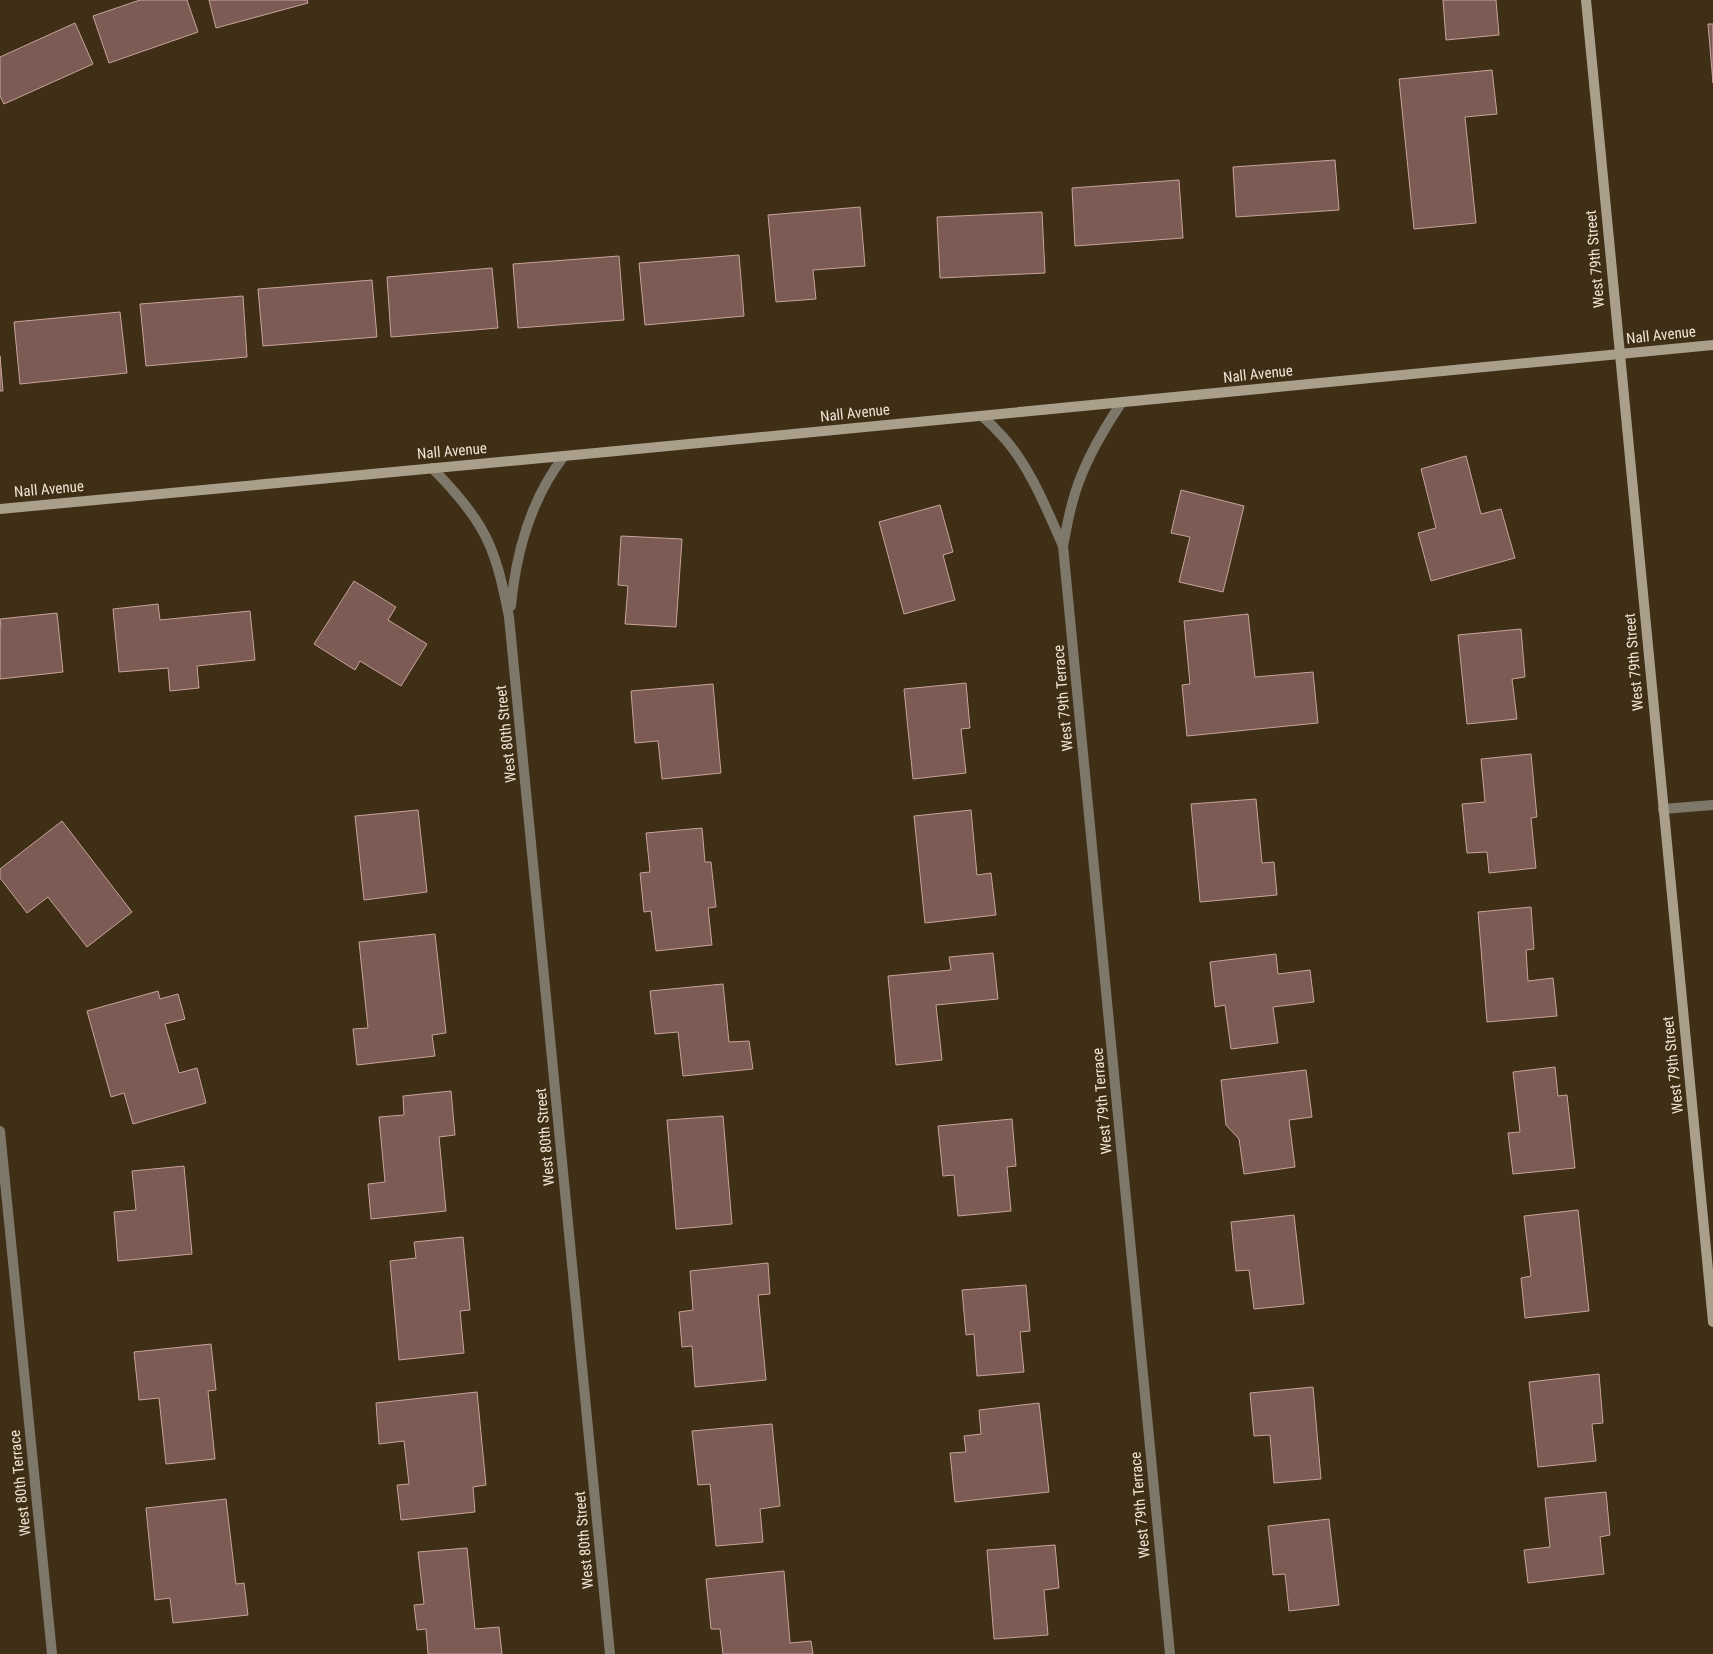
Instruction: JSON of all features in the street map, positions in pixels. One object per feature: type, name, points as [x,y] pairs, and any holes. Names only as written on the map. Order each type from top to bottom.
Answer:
[{"type":"main road","name":"West 79th Street","points":[[1586,0],[1663,809],[1710,1255],[1713,1322]]},
{"type":"main road","name":"Nall Avenue","points":[[0,509],[1713,345]]},
{"type":"street","name":"West 79th Terrace","points":[[1122,402],[1101,433],[1082,473],[1072,502],[1063,546],[1170,1654]]},
{"type":"street","name":"West 79th Terrace","points":[[982,416],[1005,439],[1024,466],[1041,497],[1063,546]]},
{"type":"street","name":"West 80th Street","points":[[509,617],[518,559],[530,518],[542,488],[564,456]]},
{"type":"street","name":"West 80th Street","points":[[432,468],[453,489],[481,528],[502,579],[509,617],[610,1654]]},
{"type":"street","points":[[1663,809],[1713,805]]},
{"type":"street","name":"West 80th Terrace","points":[[0,1131],[52,1654]]},
{"type":"building","points":[[140,0],[187,0],[198,32],[109,63],[93,16]]},
{"type":"building","points":[[209,0],[307,0],[308,3],[216,28]]},
{"type":"building","points":[[1443,0],[1496,0],[1499,35],[1446,40]]},
{"type":"building","points":[[75,23],[93,64],[4,104],[0,96],[0,57]]},
{"type":"building","points":[[1708,24],[1713,24],[1713,83]]},
{"type":"building","points":[[1492,70],[1497,114],[1465,117],[1476,223],[1414,229],[1399,79]]},
{"type":"building","points":[[1335,160],[1339,210],[1236,217],[1233,167]]},
{"type":"building","points":[[1179,180],[1183,238],[1075,246],[1072,188]]},
{"type":"building","points":[[860,207],[865,266],[813,270],[816,299],[776,302],[768,215]]},
{"type":"building","points":[[1042,212],[1045,273],[940,278],[937,217]]},
{"type":"building","points":[[739,255],[744,316],[645,325],[639,263]]},
{"type":"building","points":[[619,256],[624,320],[518,328],[513,264]]},
{"type":"building","points":[[492,268],[498,328],[391,337],[387,277]]},
{"type":"building","points":[[372,280],[377,337],[263,346],[258,289]]},
{"type":"building","points":[[243,296],[247,357],[146,366],[140,304]]},
{"type":"building","points":[[120,312],[127,373],[20,384],[14,322]]},
{"type":"building","points":[[0,356],[3,391],[0,391]]},
{"type":"building","points":[[1466,456],[1481,514],[1501,509],[1515,558],[1431,581],[1418,533],[1436,528],[1421,469]]},
{"type":"building","points":[[1181,490],[1244,506],[1223,592],[1179,582],[1190,537],[1171,533]]},
{"type":"building","points":[[940,505],[953,552],[943,555],[955,600],[904,614],[879,522]]},
{"type":"building","points":[[621,536],[682,539],[676,627],[625,624],[628,586],[618,585]]},
{"type":"building","points":[[354,581],[396,607],[388,620],[427,644],[401,686],[360,661],[355,670],[314,644]]},
{"type":"building","points":[[158,604],[160,620],[250,611],[255,660],[197,666],[199,688],[170,691],[168,668],[119,672],[113,609]]},
{"type":"building","points":[[57,613],[63,672],[0,679],[0,619]]},
{"type":"building","points":[[1248,614],[1255,677],[1313,672],[1318,723],[1187,736],[1182,685],[1190,684],[1184,621]]},
{"type":"building","points":[[1521,629],[1525,677],[1512,679],[1517,719],[1467,724],[1458,635]]},
{"type":"building","points":[[966,683],[970,728],[961,729],[966,773],[913,779],[904,689]]},
{"type":"building","points":[[713,684],[721,773],[662,779],[658,741],[635,743],[631,691]]},
{"type":"building","points":[[1531,754],[1537,817],[1531,818],[1536,868],[1489,873],[1487,852],[1467,853],[1462,804],[1485,802],[1481,759]]},
{"type":"building","points":[[1256,799],[1262,863],[1274,862],[1277,895],[1200,902],[1191,804]]},
{"type":"building","points":[[418,810],[427,892],[364,900],[355,816]]},
{"type":"building","points":[[971,810],[977,875],[991,873],[996,915],[925,923],[914,816]]},
{"type":"building","points":[[62,821],[132,912],[87,947],[48,897],[27,913],[0,878],[0,869]]},
{"type":"building","points":[[702,828],[705,862],[711,862],[716,907],[708,908],[712,945],[656,951],[651,911],[644,912],[640,873],[650,872],[646,833]]},
{"type":"building","points":[[1531,907],[1534,949],[1526,950],[1528,981],[1553,978],[1557,1016],[1487,1022],[1478,912]]},
{"type":"building","points":[[435,934],[446,1033],[432,1035],[435,1056],[357,1065],[353,1029],[368,1028],[359,942]]},
{"type":"building","points":[[993,953],[998,999],[936,1005],[942,1060],[896,1065],[888,976],[951,970],[949,957]]},
{"type":"building","points":[[1276,954],[1278,974],[1310,970],[1314,1002],[1273,1007],[1278,1043],[1231,1049],[1225,1005],[1215,1007],[1210,962]]},
{"type":"building","points":[[723,984],[729,1042],[749,1041],[753,1069],[683,1076],[678,1032],[655,1034],[650,991]]},
{"type":"building","points":[[158,991],[160,999],[178,994],[185,1019],[165,1024],[179,1073],[197,1068],[206,1103],[133,1124],[124,1093],[111,1097],[87,1011]]},
{"type":"building","points":[[1555,1067],[1558,1096],[1567,1095],[1575,1168],[1513,1174],[1508,1133],[1520,1132],[1513,1072]]},
{"type":"building","points":[[1306,1070],[1312,1117],[1289,1120],[1295,1167],[1244,1174],[1239,1139],[1226,1125],[1221,1080]]},
{"type":"building","points":[[451,1091],[455,1135],[439,1137],[446,1211],[371,1219],[368,1184],[385,1182],[379,1117],[404,1115],[403,1096]]},
{"type":"building","points":[[723,1116],[732,1224],[676,1229],[667,1120]]},
{"type":"building","points":[[1012,1119],[1016,1166],[1007,1167],[1011,1211],[958,1216],[954,1175],[943,1176],[938,1126]]},
{"type":"building","points":[[184,1166],[192,1254],[118,1261],[114,1212],[136,1210],[132,1171]]},
{"type":"building","points":[[1578,1210],[1589,1311],[1525,1318],[1521,1278],[1531,1276],[1524,1216]]},
{"type":"building","points":[[1294,1215],[1304,1304],[1254,1309],[1249,1270],[1236,1271],[1231,1222]]},
{"type":"building","points":[[463,1237],[470,1310],[460,1311],[464,1353],[399,1360],[390,1261],[416,1258],[414,1242]]},
{"type":"building","points":[[768,1263],[770,1294],[758,1295],[766,1380],[695,1387],[692,1346],[682,1347],[679,1312],[693,1310],[690,1271]]},
{"type":"building","points":[[1026,1285],[1030,1331],[1020,1332],[1024,1372],[977,1376],[974,1334],[966,1335],[962,1290]]},
{"type":"building","points":[[211,1344],[216,1390],[208,1391],[215,1459],[166,1464],[159,1398],[139,1400],[134,1352]]},
{"type":"building","points":[[1599,1374],[1603,1423],[1592,1424],[1596,1461],[1538,1467],[1529,1382]]},
{"type":"building","points":[[1313,1387],[1321,1479],[1274,1483],[1270,1435],[1254,1436],[1250,1393]]},
{"type":"building","points":[[477,1392],[486,1485],[473,1487],[475,1512],[401,1520],[397,1485],[409,1484],[404,1441],[379,1444],[376,1403]]},
{"type":"building","points":[[1039,1403],[1049,1492],[955,1502],[950,1453],[966,1452],[964,1436],[981,1434],[979,1410]]},
{"type":"building","points":[[772,1424],[780,1506],[760,1509],[763,1542],[716,1546],[710,1484],[698,1485],[692,1431]]},
{"type":"building","points":[[1606,1492],[1610,1535],[1600,1537],[1604,1574],[1528,1583],[1524,1550],[1550,1547],[1545,1498]]},
{"type":"building","points":[[226,1499],[236,1584],[244,1583],[248,1615],[173,1623],[170,1598],[155,1600],[146,1508]]},
{"type":"building","points":[[1329,1519],[1339,1605],[1289,1611],[1285,1574],[1273,1575],[1268,1526]]},
{"type":"building","points":[[1055,1545],[1059,1588],[1044,1590],[1048,1635],[994,1639],[987,1550]]},
{"type":"building","points":[[467,1548],[475,1629],[499,1627],[502,1654],[428,1654],[426,1629],[417,1630],[414,1605],[424,1604],[418,1552]]},
{"type":"building","points":[[784,1571],[790,1643],[811,1641],[813,1654],[723,1654],[720,1629],[711,1629],[706,1579]]}]
